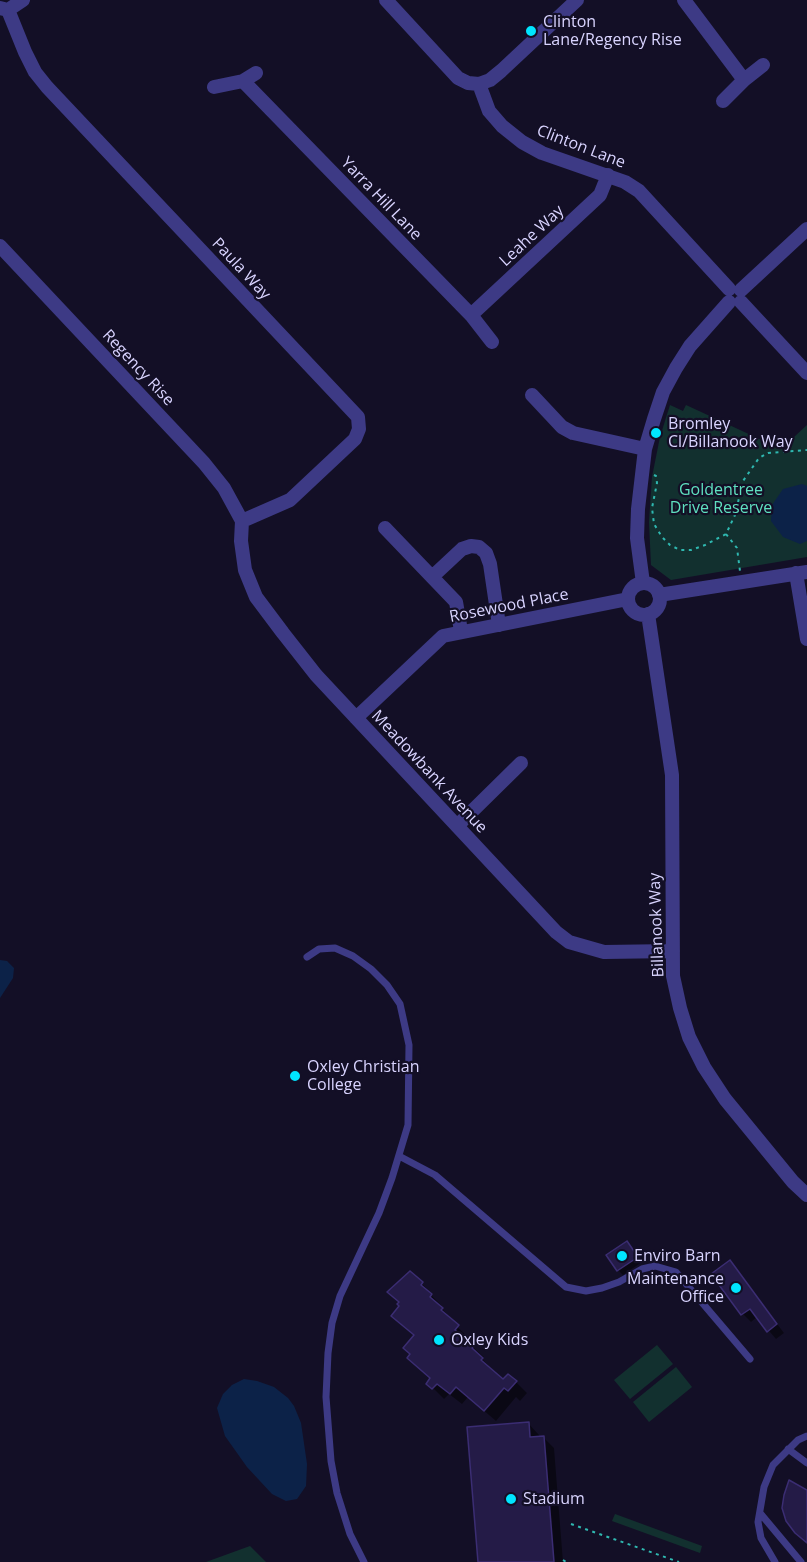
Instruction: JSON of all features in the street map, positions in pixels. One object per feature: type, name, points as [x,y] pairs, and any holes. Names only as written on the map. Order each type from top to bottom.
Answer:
[{"type":"street","points":[[4,9],[23,0]]},
{"type":"street","points":[[386,0],[458,78],[468,83],[479,84],[490,80],[501,71],[577,0]]},
{"type":"street","points":[[684,0],[744,80]]},
{"type":"street","name":"Paula Way","points":[[4,9],[35,72],[47,87],[358,417],[359,429],[355,439],[291,500],[242,521]]},
{"type":"street","points":[[723,101],[763,64]]},
{"type":"street","points":[[214,87],[243,81],[256,73]]},
{"type":"street","name":"Yarra Hill Lane","points":[[243,81],[471,315],[492,342]]},
{"type":"street","name":"Clinton Lane","points":[[479,84],[489,111],[502,126],[522,141],[542,153],[568,164],[608,175],[639,191],[807,373]]},
{"type":"street","name":"Leahe Way","points":[[471,315],[600,195],[608,175]]},
{"type":"street","points":[[643,583],[637,538],[638,509],[645,449],[663,392],[690,346],[735,296],[807,229]]},
{"type":"street","name":"Regency Rise","points":[[0,246],[204,463],[224,488],[242,521]]},
{"type":"street","points":[[532,395],[562,427],[573,433],[645,449]]},
{"type":"street","name":"Meadowbank Avenue","points":[[242,521],[241,541],[245,570],[256,597],[316,675],[556,932],[569,942],[604,952],[673,951]]},
{"type":"street","points":[[385,528],[456,602],[461,631]]},
{"type":"street","points":[[432,577],[462,549],[471,546],[479,547],[486,553],[490,564],[499,625]]},
{"type":"street","points":[[659,595],[801,573],[807,639]]},
{"type":"street","points":[[643,583],[652,585],[659,595],[656,609],[648,614],[634,611],[628,599],[634,586],[643,583]]},
{"type":"street","name":"Rosewood Place","points":[[356,718],[443,636],[628,599]]},
{"type":"street","name":"Billanook Way","points":[[648,614],[672,775],[673,976],[680,1008],[689,1037],[704,1067],[725,1100],[793,1182],[807,1195]]},
{"type":"street","points":[[458,826],[521,763]]},
{"type":"lane","points":[[307,957],[319,949],[335,948],[353,956],[371,969],[387,985],[400,1004],[409,1045],[408,1125],[379,1212],[340,1296],[332,1323],[328,1353],[326,1397],[331,1461],[337,1492],[350,1534],[364,1562]]},
{"type":"lane","points":[[399,1156],[435,1175],[566,1287],[586,1291],[602,1288],[619,1282],[642,1269],[655,1266],[676,1272],[750,1359]]},
{"type":"lane","points":[[775,1562],[761,1538],[758,1522],[767,1476],[773,1465],[788,1449],[807,1436]]},
{"type":"lane","points":[[788,1449],[807,1463]]},
{"type":"lane","points":[[760,1513],[801,1562]]},
{"type":"path","points":[[642,472],[656,476],[657,483],[652,508],[654,524],[662,537],[670,545],[680,550],[691,550],[726,534],[735,515],[743,481],[752,465],[768,453],[807,450]]},
{"type":"path","points":[[726,534],[737,549],[741,583]]},
{"type":"path","points":[[571,1524],[680,1562]]},
{"type":"green space","name":"Goldentree Drive Reserve","points":[[670,405],[683,411],[686,405],[781,449],[807,425],[807,557],[671,580],[651,565],[649,522],[652,477],[660,437]]},
{"type":"green space","points":[[657,1345],[673,1364],[630,1399],[614,1380]]},
{"type":"green space","points":[[676,1367],[692,1387],[649,1422],[633,1402]]},
{"type":"green space","points":[[615,1514],[702,1546],[700,1553],[612,1521]]},
{"type":"green space","points":[[250,1546],[266,1562],[206,1562]]},
{"type":"water","points":[[802,484],[807,486],[807,541],[800,544],[783,537],[771,521],[772,505],[783,489]]},
{"type":"water","points":[[0,960],[7,961],[14,968],[13,978],[0,998]]},
{"type":"water","points":[[244,1379],[274,1387],[294,1406],[301,1423],[307,1464],[306,1486],[297,1499],[286,1501],[272,1494],[247,1467],[225,1436],[217,1408],[223,1394],[232,1385]]},
{"type":"building","name":"Enviro Barn","points":[[627,1241],[638,1257],[617,1271],[606,1255]]},
{"type":"building","name":"Maintenance Office","points":[[730,1260],[777,1324],[767,1332],[750,1309],[741,1315],[711,1274]]},
{"type":"building","name":"Oxley Kids","points":[[410,1271],[423,1282],[421,1285],[432,1294],[430,1297],[443,1308],[441,1310],[459,1325],[455,1330],[474,1345],[472,1348],[483,1358],[481,1360],[503,1379],[508,1374],[517,1381],[508,1391],[504,1388],[484,1411],[456,1387],[450,1394],[437,1384],[432,1389],[426,1384],[430,1378],[407,1358],[410,1354],[403,1348],[414,1335],[391,1316],[399,1306],[397,1304],[399,1302],[387,1292]]},
{"type":"building","name":"Stadium","points":[[529,1422],[530,1437],[544,1436],[554,1562],[478,1562],[467,1427]]},
{"type":"building","points":[[789,1480],[807,1490],[807,1543],[786,1521],[782,1508]]},
{"type":"place","name":"Clinton Lane/Regency Rise","points":[[531,31]]},
{"type":"place","name":"Bromley Cl/Billanook Way","points":[[656,433]]},
{"type":"place","name":"Oxley Christian College","points":[[295,1076]]},
{"type":"place","name":"Enviro Barn","points":[[622,1256]]},
{"type":"place","name":"Maintenance Office","points":[[736,1288]]},
{"type":"place","name":"Oxley Kids","points":[[439,1340]]},
{"type":"place","name":"Stadium","points":[[511,1499]]}]
